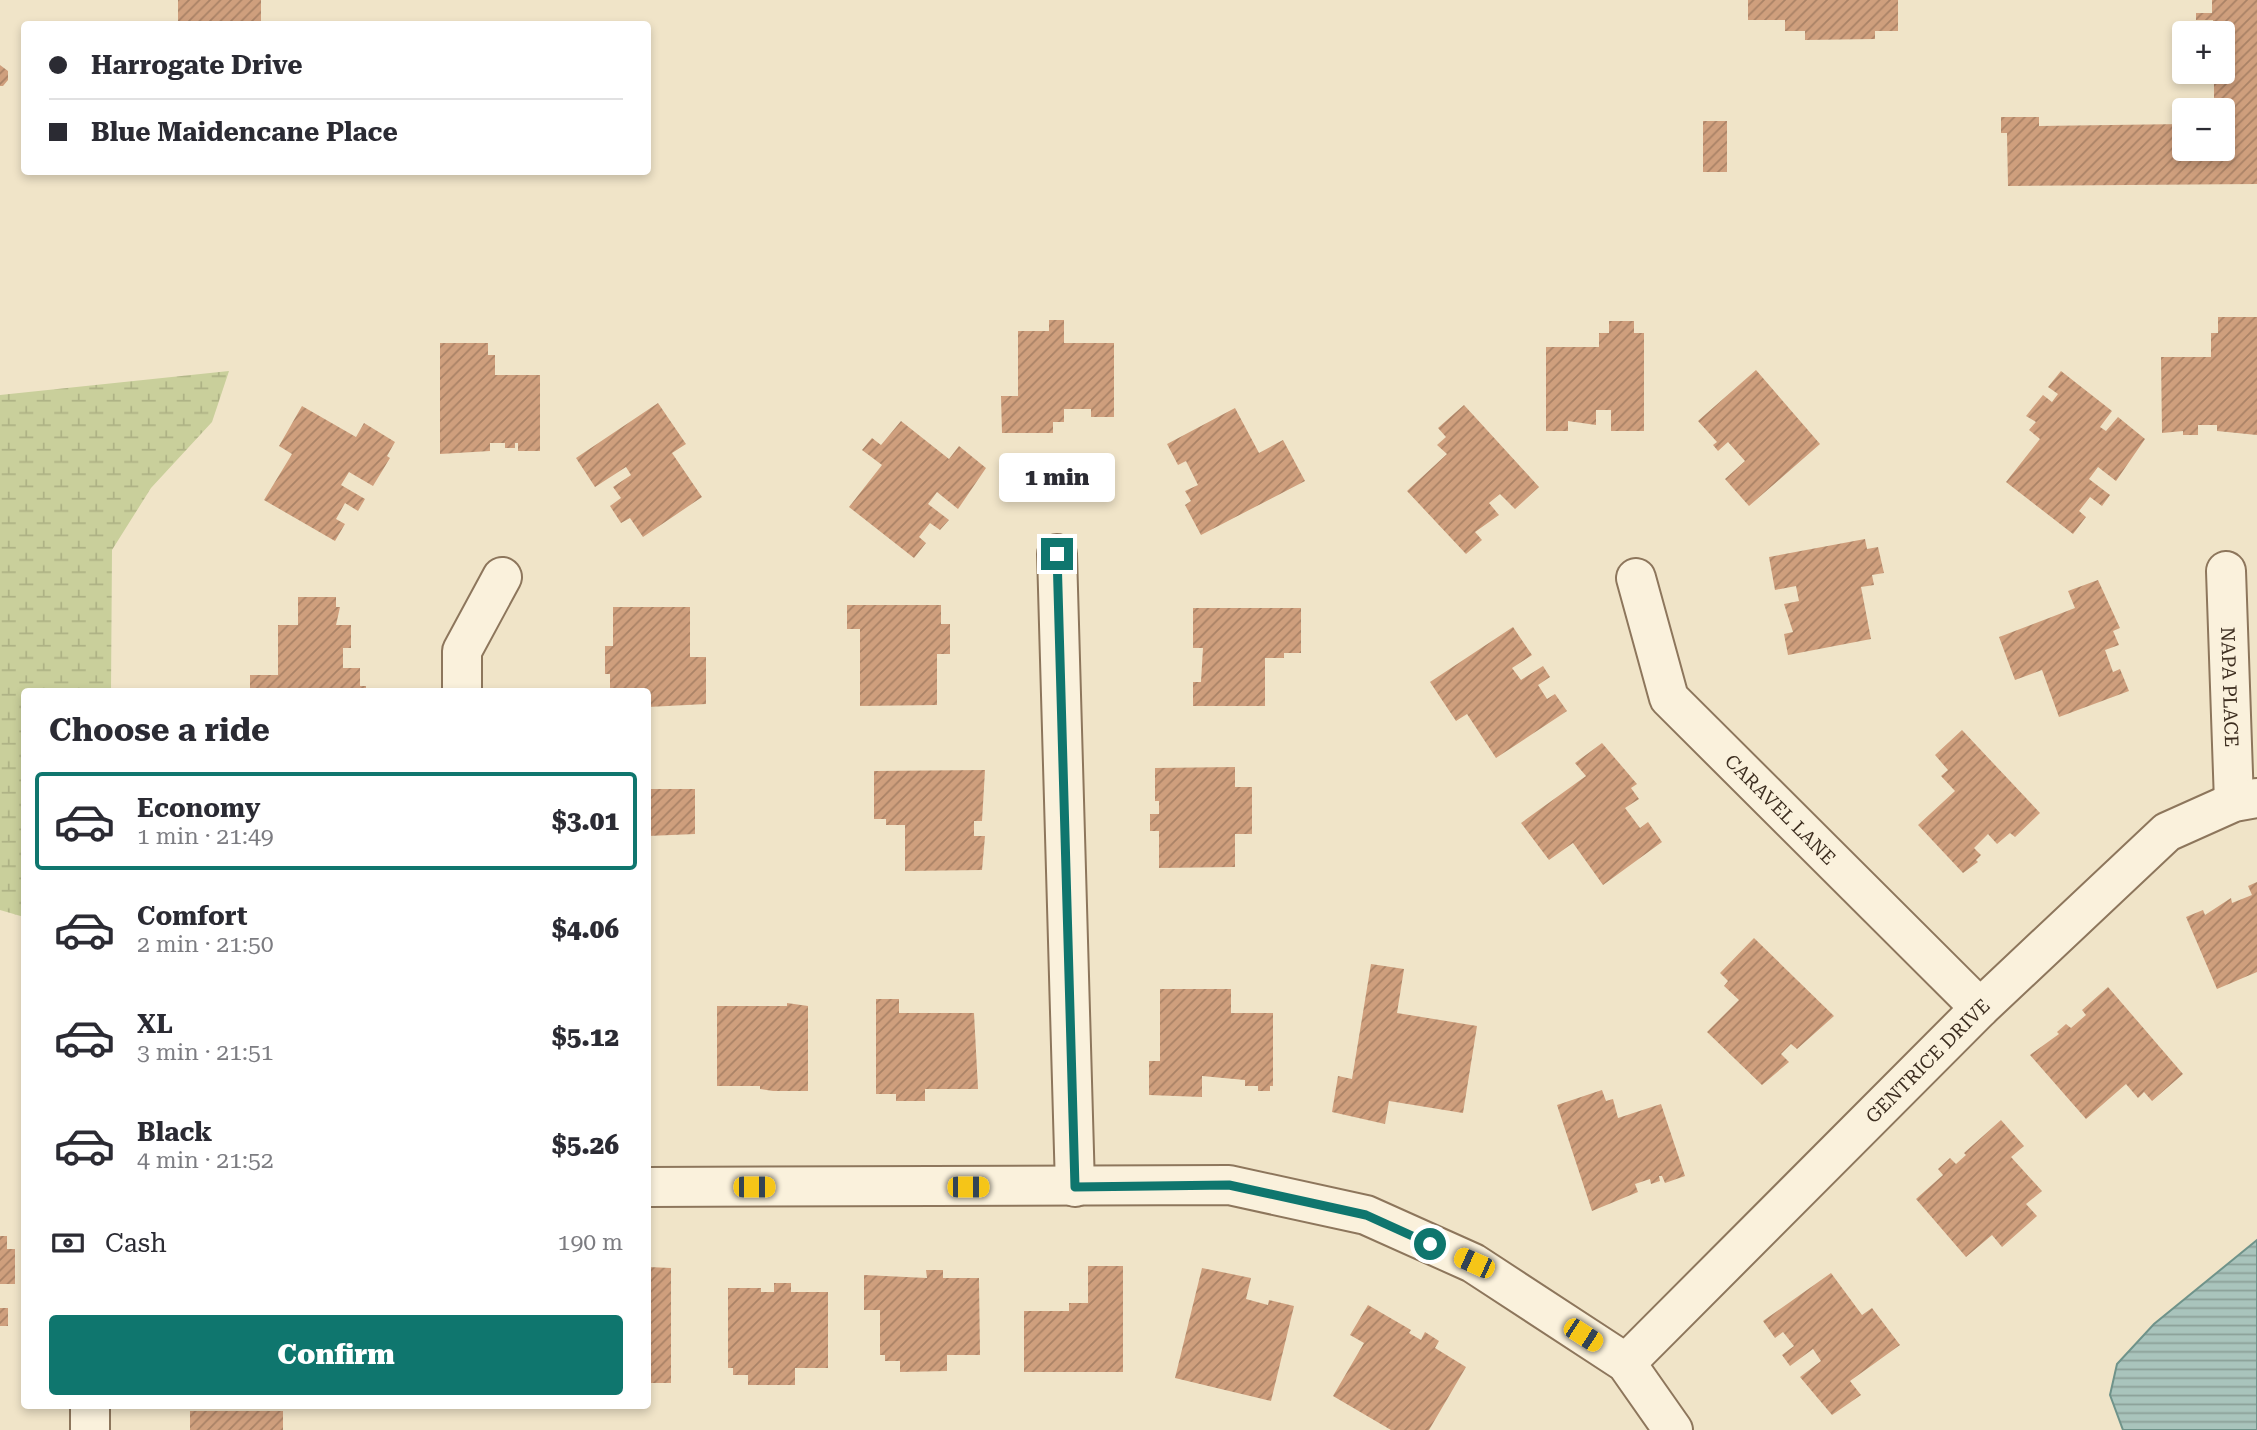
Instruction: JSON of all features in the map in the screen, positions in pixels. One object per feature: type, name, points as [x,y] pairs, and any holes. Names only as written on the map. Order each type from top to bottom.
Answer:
[{"type":"street","points":[[1057,554],[1075,1187]]},
{"type":"street","name":"NAPA PLACE","points":[[2226,571],[2246,800]]},
{"type":"street","points":[[462,688],[462,651],[502,577]]},
{"type":"street","name":"CARAVEL LANE","points":[[1636,578],[1670,698],[1980,1009]]},
{"type":"street","name":"GENTRICE DRIVE","points":[[1626,1363],[1980,1009],[2167,832],[2246,800]]},
{"type":"street","points":[[651,1187],[1229,1185],[1366,1215],[1474,1263],[1626,1363],[1673,1430]]},
{"type":"street","points":[[90,1409],[90,1430]]},
{"type":"green space","points":[[229,371],[212,422],[151,488],[112,550],[111,688],[21,688],[21,916],[0,910],[0,395]]},
{"type":"water","points":[[2257,1240],[2257,1430],[2123,1430],[2110,1395],[2117,1364],[2154,1324]]},
{"type":"building","points":[[178,0],[261,0],[261,21],[178,21]]},
{"type":"building","points":[[1748,0],[1898,0],[1898,31],[1875,31],[1875,39],[1805,40],[1805,31],[1785,31],[1785,20],[1748,20]]},
{"type":"building","points":[[2212,0],[2257,0],[2257,184],[2008,186],[2007,133],[2001,133],[2001,117],[2039,117],[2039,126],[2172,124],[2172,161],[2235,161],[2235,98],[2214,98],[2214,84],[2235,84],[2235,21],[2196,20],[2196,13],[2212,13]]},
{"type":"building","points":[[0,65],[8,71],[8,80],[3,86],[0,86]]},
{"type":"building","points":[[1703,121],[1727,121],[1727,172],[1703,172]]},
{"type":"building","points":[[2218,317],[2257,317],[2257,435],[2217,431],[2217,425],[2198,425],[2198,435],[2183,435],[2183,431],[2162,433],[2161,357],[2211,357],[2211,333],[2218,333]]},
{"type":"building","points":[[1049,320],[1064,320],[1064,343],[1114,343],[1114,417],[1091,417],[1091,409],[1064,409],[1064,422],[1053,422],[1053,433],[1002,433],[1001,396],[1018,396],[1018,331],[1049,331]]},
{"type":"building","points":[[1609,321],[1634,321],[1634,333],[1644,333],[1644,431],[1611,431],[1611,410],[1596,410],[1596,425],[1568,421],[1568,431],[1546,431],[1546,347],[1599,347],[1599,333],[1609,333]]},
{"type":"building","points":[[440,343],[488,343],[488,355],[495,355],[495,375],[540,375],[540,451],[518,451],[518,443],[515,443],[515,448],[505,448],[505,443],[490,443],[490,451],[440,454]]},
{"type":"building","points":[[1756,370],[1820,444],[1749,506],[1725,479],[1745,461],[1728,442],[1718,451],[1713,445],[1717,442],[1698,421]]},
{"type":"building","points":[[2061,371],[2112,411],[2100,427],[2106,431],[2118,417],[2145,439],[2116,481],[2098,467],[2089,479],[2110,495],[2102,506],[2090,497],[2079,511],[2086,517],[2073,534],[2006,482],[2040,439],[2029,430],[2036,422],[2026,416],[2043,395],[2052,402],[2058,394],[2048,387]]},
{"type":"building","points":[[658,403],[686,444],[672,453],[702,497],[643,537],[630,518],[621,523],[610,506],[621,498],[613,487],[631,475],[626,467],[595,487],[576,458]]},
{"type":"building","points":[[1464,405],[1539,487],[1515,509],[1500,494],[1489,503],[1499,515],[1475,532],[1482,540],[1466,554],[1407,491],[1447,454],[1437,445],[1446,437],[1438,428]]},
{"type":"building","points":[[302,406],[356,437],[364,423],[395,442],[387,456],[390,458],[373,486],[349,472],[341,485],[365,499],[358,511],[345,503],[336,519],[345,524],[335,541],[264,500],[292,454],[279,446]]},
{"type":"building","points":[[1235,408],[1259,453],[1283,440],[1305,481],[1201,535],[1185,505],[1191,501],[1185,491],[1198,485],[1186,461],[1178,465],[1167,444]]},
{"type":"building","points":[[901,421],[949,459],[959,446],[986,468],[958,509],[937,492],[928,504],[949,520],[940,530],[930,523],[919,537],[926,543],[914,558],[849,507],[882,465],[862,450],[872,438],[881,445]]},
{"type":"building","points":[[1865,539],[1867,549],[1878,547],[1884,573],[1872,575],[1874,585],[1861,587],[1871,639],[1788,655],[1784,634],[1793,632],[1784,604],[1799,601],[1796,586],[1775,590],[1769,557]]},
{"type":"building","points":[[2098,580],[2120,628],[2113,631],[2119,645],[2105,650],[2113,672],[2120,669],[2129,691],[2059,717],[2042,670],[2015,680],[1999,637],[2075,608],[2068,591]]},
{"type":"building","points":[[298,597],[336,597],[336,607],[340,607],[336,625],[351,625],[351,648],[343,648],[343,668],[360,668],[360,686],[366,688],[250,688],[250,675],[278,675],[278,625],[298,625]]},
{"type":"building","points":[[847,605],[941,605],[941,624],[950,624],[950,654],[937,654],[937,705],[860,706],[860,629],[847,629]]},
{"type":"building","points":[[613,607],[690,607],[690,657],[706,657],[706,704],[651,707],[651,688],[610,688],[610,674],[605,674],[605,646],[613,646]]},
{"type":"building","points":[[1193,608],[1301,608],[1301,653],[1284,653],[1284,658],[1265,658],[1265,706],[1193,706],[1193,682],[1201,682],[1203,648],[1193,648]]},
{"type":"building","points":[[1513,627],[1532,655],[1512,668],[1521,680],[1543,666],[1550,677],[1538,685],[1547,699],[1555,694],[1567,711],[1496,758],[1467,714],[1456,721],[1430,682]]},
{"type":"building","points":[[1962,730],[2040,813],[2015,837],[2010,833],[1997,844],[1988,834],[1974,848],[1981,855],[1976,860],[1978,862],[1963,873],[1918,825],[1955,791],[1941,776],[1948,770],[1935,755]]},
{"type":"building","points":[[1602,743],[1637,784],[1631,788],[1639,799],[1625,808],[1640,828],[1648,822],[1662,842],[1603,885],[1573,843],[1549,860],[1521,823],[1586,776],[1575,763]]},
{"type":"building","points":[[1235,767],[1235,787],[1252,787],[1252,834],[1235,834],[1235,867],[1159,868],[1159,831],[1150,831],[1150,814],[1159,814],[1159,801],[1155,801],[1155,768]]},
{"type":"building","points":[[985,770],[982,821],[974,821],[974,836],[985,836],[982,870],[905,871],[905,825],[886,825],[886,819],[874,819],[874,771]]},
{"type":"building","points":[[651,789],[695,789],[695,834],[651,836]]},
{"type":"building","points":[[2257,882],[2257,972],[2217,989],[2186,917],[2203,910],[2205,915],[2231,898],[2232,903],[2252,895],[2248,886]]},
{"type":"building","points":[[1754,938],[1834,1016],[1797,1049],[1791,1044],[1781,1054],[1789,1062],[1762,1085],[1707,1032],[1739,1000],[1724,986],[1728,981],[1720,973]]},
{"type":"building","points":[[1371,964],[1404,969],[1397,1013],[1477,1026],[1463,1113],[1389,1101],[1385,1124],[1332,1112],[1338,1076],[1352,1079]]},
{"type":"building","points":[[2108,987],[2183,1074],[2152,1101],[2144,1092],[2138,1098],[2126,1084],[2086,1119],[2030,1055],[2059,1034],[2057,1032],[2066,1024],[2071,1028],[2086,1015],[2082,1010]]},
{"type":"building","points":[[1160,989],[1231,989],[1231,1013],[1273,1013],[1273,1086],[1270,1086],[1270,1091],[1258,1091],[1258,1086],[1245,1086],[1245,1080],[1202,1076],[1202,1097],[1149,1095],[1149,1061],[1160,1061]]},
{"type":"building","points":[[876,999],[899,999],[899,1013],[974,1013],[978,1089],[925,1089],[925,1101],[896,1101],[896,1094],[876,1094]]},
{"type":"building","points":[[787,1003],[808,1006],[808,1091],[773,1091],[760,1089],[760,1086],[717,1086],[717,1006],[787,1006]]},
{"type":"building","points":[[1602,1090],[1606,1101],[1613,1099],[1618,1118],[1661,1104],[1685,1176],[1665,1183],[1662,1176],[1659,1176],[1660,1181],[1651,1184],[1650,1179],[1635,1184],[1638,1192],[1592,1211],[1557,1105]]},
{"type":"building","points":[[2001,1120],[2024,1146],[2011,1157],[2042,1191],[2026,1204],[2037,1216],[2002,1247],[1992,1235],[1966,1257],[1916,1199],[1943,1175],[1938,1169],[1950,1158],[1956,1164],[1966,1155],[1964,1153]]},
{"type":"building","points":[[0,1236],[7,1236],[7,1249],[15,1249],[15,1284],[0,1284]]},
{"type":"building","points":[[1088,1266],[1123,1266],[1123,1372],[1024,1372],[1024,1311],[1069,1311],[1069,1303],[1088,1303]]},
{"type":"building","points":[[651,1267],[671,1268],[671,1383],[651,1383]]},
{"type":"building","points":[[1202,1268],[1251,1278],[1246,1299],[1268,1305],[1269,1300],[1294,1306],[1271,1401],[1175,1378]]},
{"type":"building","points":[[926,1270],[943,1270],[943,1278],[979,1278],[980,1355],[947,1355],[947,1371],[900,1372],[900,1361],[885,1361],[885,1355],[880,1355],[880,1310],[864,1310],[864,1275],[927,1278]]},
{"type":"building","points":[[1831,1273],[1862,1315],[1872,1308],[1900,1345],[1850,1381],[1861,1395],[1832,1415],[1800,1377],[1821,1361],[1813,1349],[1790,1366],[1782,1355],[1794,1346],[1783,1332],[1775,1338],[1763,1321]]},
{"type":"building","points":[[774,1283],[791,1283],[791,1292],[828,1292],[828,1368],[795,1368],[795,1385],[748,1385],[748,1375],[733,1375],[733,1368],[728,1368],[728,1288],[761,1288],[761,1292],[774,1292]]},
{"type":"building","points":[[1368,1305],[1411,1330],[1409,1333],[1421,1340],[1425,1332],[1439,1341],[1435,1348],[1466,1367],[1429,1430],[1391,1430],[1333,1396],[1364,1343],[1350,1335]]},
{"type":"building","points":[[0,1308],[8,1308],[8,1326],[0,1326]]},
{"type":"building","points":[[190,1411],[283,1411],[283,1430],[190,1430]]},
{"type":"route","points":[[1057,554],[1075,1187],[1229,1185],[1366,1215],[1430,1244]]}]
